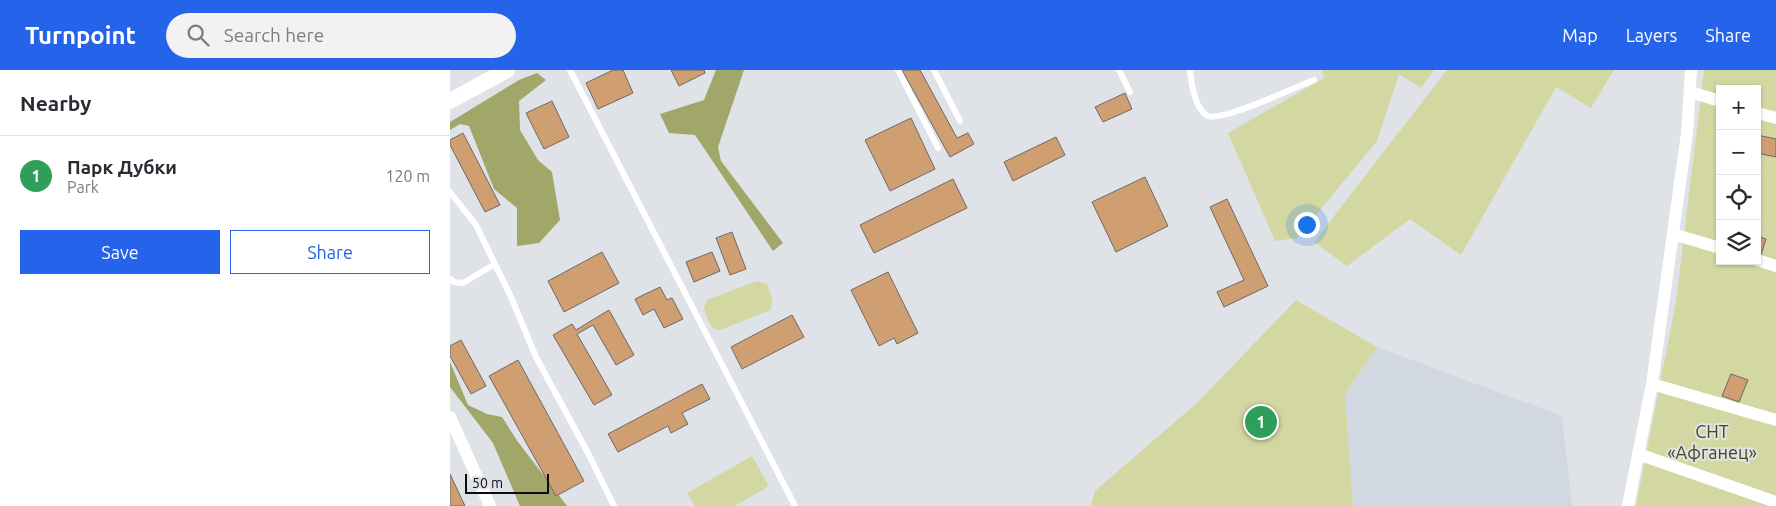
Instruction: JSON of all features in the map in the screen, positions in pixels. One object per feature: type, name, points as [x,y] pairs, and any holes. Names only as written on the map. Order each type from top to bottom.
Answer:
[{"type":"street","points":[[450,101],[508,70]]},
{"type":"street","points":[[1628,506],[1652,384],[1687,133],[1691,70]]},
{"type":"street","points":[[1690,92],[1716,100]]},
{"type":"street","points":[[1761,114],[1776,118]]},
{"type":"street","points":[[1673,234],[1716,247]]},
{"type":"street","points":[[1761,261],[1776,266]]},
{"type":"street","points":[[1652,384],[1776,420]]},
{"type":"street","points":[[450,417],[490,506]]},
{"type":"street","points":[[1638,454],[1776,502]]},
{"type":"lane","points":[[570,70],[795,506]]},
{"type":"lane","points":[[898,70],[938,148]]},
{"type":"lane","points":[[934,70],[960,121]]},
{"type":"lane","points":[[1119,70],[1130,92]]},
{"type":"lane","points":[[1190,70],[1192,89],[1198,104],[1204,113],[1215,117],[1225,116],[1314,80]]},
{"type":"lane","points":[[451,195],[476,225],[511,298],[536,357],[589,455],[614,506]]},
{"type":"lane","points":[[450,279],[454,282],[463,283],[495,264]]},
{"type":"shaded area","points":[[1377,347],[1562,416],[1572,506],[1353,506],[1345,394]]},
{"type":"green space","points":[[716,70],[744,70],[718,147],[721,161],[783,243],[773,251],[695,135],[669,133],[660,114],[704,100]]},
{"type":"green space","points":[[1322,70],[1434,70],[1421,88],[1399,74],[1377,141],[1297,238],[1275,241],[1228,133],[1324,78]]},
{"type":"green space","points":[[1447,70],[1614,70],[1591,108],[1556,87],[1461,255],[1410,219],[1347,266],[1314,242]]},
{"type":"green space","name":"СНТ «Афганец»","points":[[1704,70],[1776,70],[1776,506],[1636,506],[1676,302]]},
{"type":"green space","points":[[537,73],[546,80],[519,101],[520,130],[538,160],[552,172],[560,220],[539,243],[517,246],[517,208],[494,189],[469,126],[460,124],[450,130],[450,122],[519,80]]},
{"type":"green space","points":[[757,281],[767,284],[772,300],[770,310],[720,330],[713,327],[704,308],[707,300]]},
{"type":"green space","points":[[1296,300],[1377,347],[1345,394],[1353,506],[1091,506],[1095,491],[1198,402]]},
{"type":"green space","points":[[450,362],[468,405],[487,414],[502,417],[518,442],[567,506],[520,506],[493,443],[450,387]]},
{"type":"green space","points":[[752,456],[769,486],[735,506],[695,506],[687,493]]},
{"type":"building","points":[[613,70],[623,70],[633,93],[598,109],[586,83]]},
{"type":"building","points":[[671,70],[704,70],[705,73],[679,86]]},
{"type":"building","points":[[902,70],[920,70],[957,138],[968,133],[974,144],[950,157]]},
{"type":"building","points":[[1125,93],[1132,109],[1103,122],[1095,107]]},
{"type":"building","points":[[552,101],[569,137],[544,149],[526,113]]},
{"type":"building","points":[[911,118],[935,169],[890,191],[865,140]]},
{"type":"building","points":[[463,133],[500,205],[485,212],[450,145],[450,140]]},
{"type":"building","points":[[1761,136],[1776,139],[1776,157],[1761,154]]},
{"type":"building","points":[[1056,137],[1065,155],[1013,181],[1004,162]]},
{"type":"building","points":[[1145,177],[1168,226],[1116,252],[1092,202]]},
{"type":"building","points":[[953,179],[967,208],[874,253],[860,225]]},
{"type":"building","points":[[1227,199],[1268,286],[1224,307],[1217,292],[1244,280],[1210,207]]},
{"type":"building","points":[[732,232],[746,269],[730,275],[716,238]]},
{"type":"building","points":[[1761,237],[1766,239],[1761,255]]},
{"type":"building","points":[[602,252],[619,283],[564,312],[548,281]]},
{"type":"building","points":[[712,252],[720,271],[694,282],[686,262]]},
{"type":"building","points":[[888,272],[918,333],[897,344],[894,338],[879,346],[851,290]]},
{"type":"building","points":[[660,287],[667,300],[672,298],[683,319],[664,328],[654,309],[643,315],[635,299]]},
{"type":"building","points":[[609,310],[634,355],[616,365],[593,325],[577,334],[612,395],[594,405],[553,335],[572,324],[576,330]]},
{"type":"building","points":[[792,315],[804,337],[742,369],[731,347]]},
{"type":"building","points":[[461,340],[486,386],[471,394],[450,356],[450,346]]},
{"type":"building","points":[[518,360],[584,481],[556,496],[489,376]]},
{"type":"building","points":[[1731,374],[1748,380],[1739,402],[1722,396]]},
{"type":"building","points":[[702,384],[710,399],[682,413],[688,424],[671,433],[668,426],[618,452],[608,434]]},
{"type":"building","points":[[450,474],[465,506],[450,506]]},
{"type":"place","name":"Парк Дубки","points":[[1261,422]]}]
